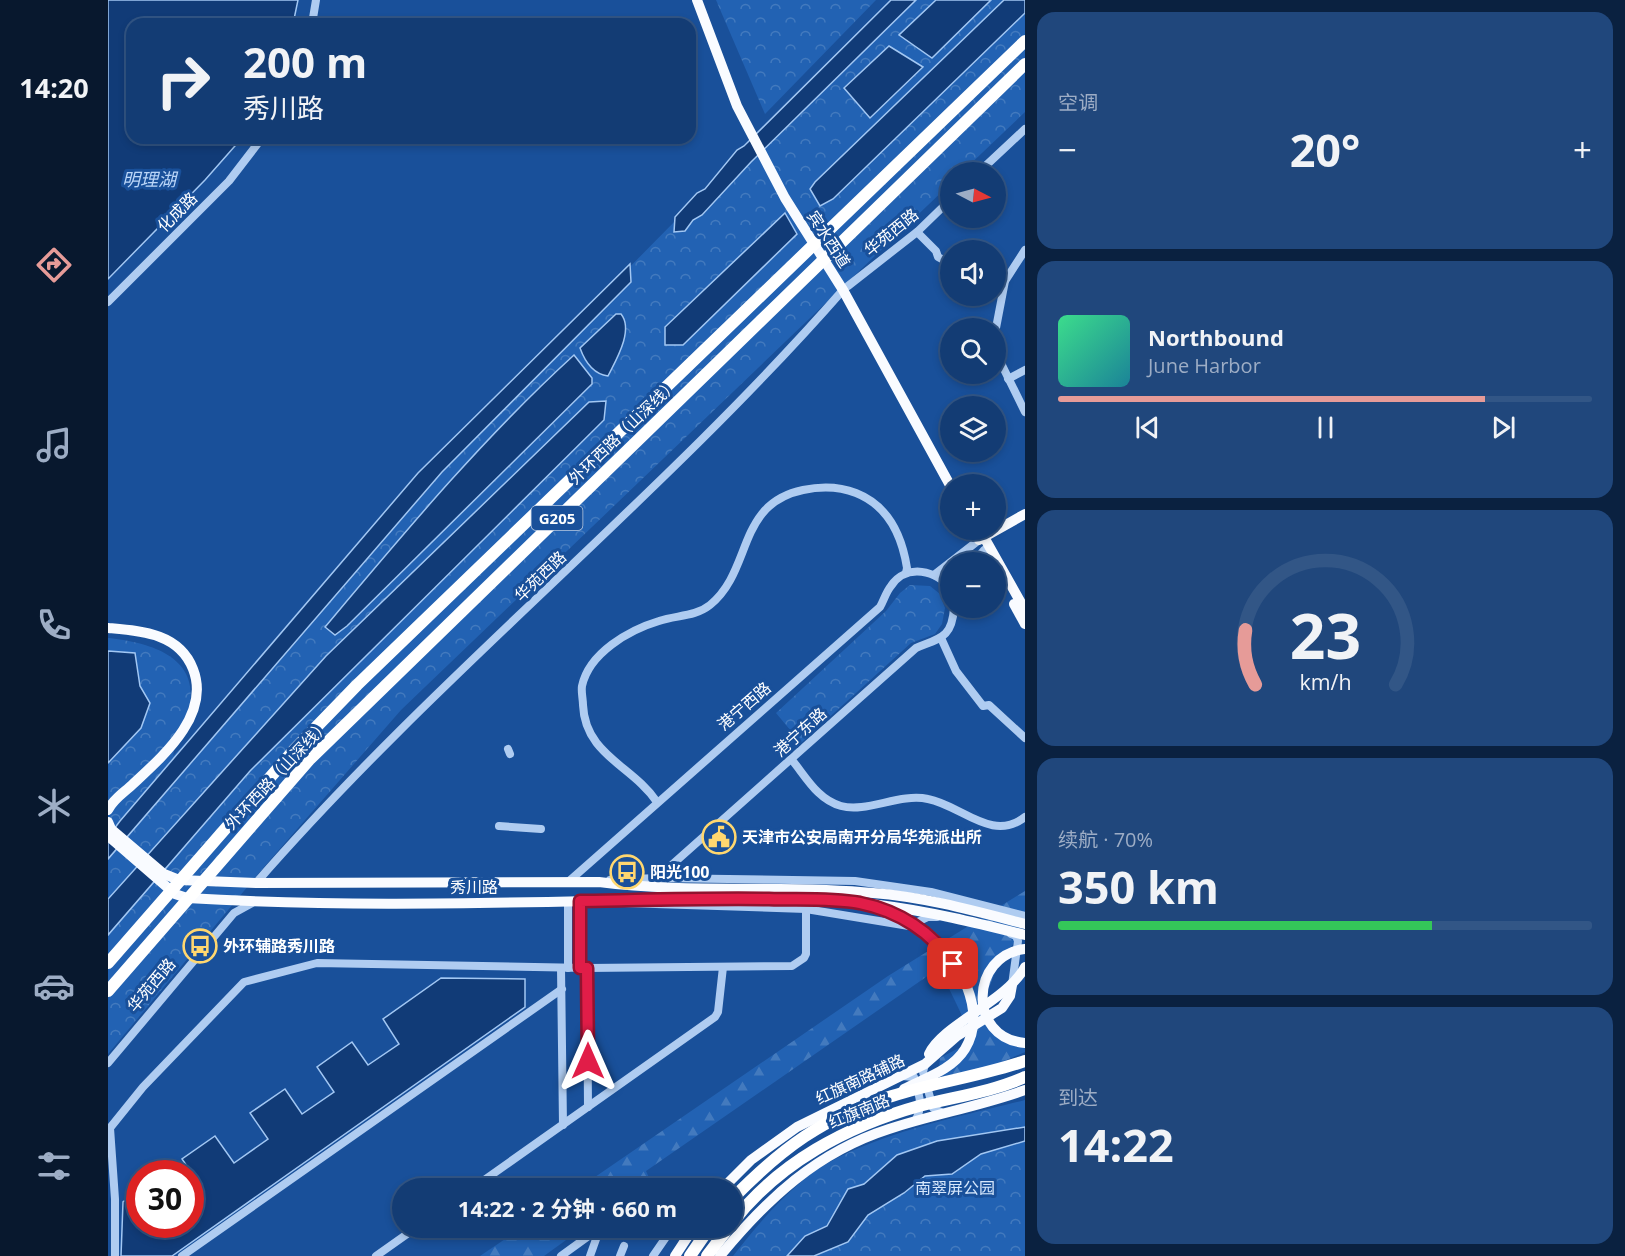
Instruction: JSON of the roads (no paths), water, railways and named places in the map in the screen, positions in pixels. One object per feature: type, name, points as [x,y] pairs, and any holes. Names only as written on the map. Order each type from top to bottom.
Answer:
[{"type":"highway","name":"外环西路（山深线）","points":[[108,963],[294,750],[357,685],[1025,41]]},
{"type":"highway","name":"外环西路（山深线）","points":[[108,991],[201,881],[309,760],[1025,64]]},
{"type":"highway","name":"红旗南路","points":[[743,1188],[767,1164],[798,1139],[834,1119],[893,1095],[981,1075],[1025,1061]]},
{"type":"highway","name":"红旗南路","points":[[743,1211],[767,1185],[837,1137],[918,1106],[1025,1077]]},
{"type":"highway","points":[[690,1256],[702,1238]]},
{"type":"highway","points":[[707,1256],[721,1238]]},
{"type":"main road","name":"宾水西道","points":[[697,0],[737,106],[754,131]]},
{"type":"main road","name":"宾水西道","points":[[704,0],[743,104],[767,157],[846,288],[950,474]]},
{"type":"main road","name":"宾水西道","points":[[846,288],[944,474]]},
{"type":"main road","points":[[1006,528],[1025,514]]},
{"type":"main road","points":[[1006,530],[1025,521]]},
{"type":"main road","points":[[986,547],[1025,610]]},
{"type":"main road","points":[[1006,590],[1025,624]]},
{"type":"main road","points":[[108,630],[149,637],[167,645],[188,667],[193,690],[191,709],[182,724],[108,802]]},
{"type":"main road","points":[[108,630],[153,634],[172,643],[191,664],[197,690],[195,708],[188,722],[162,755],[108,810]]},
{"type":"main road","name":"秀川路","points":[[109,829],[135,855],[162,877],[170,890],[187,898],[233,901],[580,901],[652,897],[827,900],[862,903]]},
{"type":"main road","name":"秀川路","points":[[162,877],[240,883],[599,882],[645,886],[844,891],[935,902],[1025,924]]},
{"type":"main road","points":[[233,901],[219,896],[218,891],[222,887],[240,883]]},
{"type":"main road","points":[[862,903],[939,915],[1025,935]]},
{"type":"main road","points":[[862,903],[913,923],[929,934],[963,979],[974,1007],[973,1031],[958,1057],[945,1069],[893,1095]]},
{"type":"main road","points":[[974,924],[1025,942]]},
{"type":"main road","points":[[1025,949],[999,960],[989,974],[982,993],[984,1010],[991,1026],[1008,1039],[1025,1043]]},
{"type":"main road","points":[[925,1064],[931,1050],[942,1038],[1011,985],[1025,967]]},
{"type":"main road","name":"红旗南路辅路","points":[[733,1178],[752,1160],[797,1127],[925,1064]]},
{"type":"main road","points":[[720,1256],[754,1215],[810,1167],[867,1137],[1025,1090]]},
{"type":"main road","points":[[675,1256],[687,1238]]},
{"type":"street","points":[[313,18],[316,0]]},
{"type":"street","points":[[990,162],[1025,129]]},
{"type":"street","name":"化成路","points":[[108,302],[229,181],[257,144]]},
{"type":"street","name":"华苑西路","points":[[256,883],[357,774],[693,450],[783,359],[846,288],[917,232],[940,210]]},
{"type":"street","points":[[917,232],[940,258]]},
{"type":"street","points":[[1006,273],[1025,250]]},
{"type":"street","points":[[1008,380],[1025,370]]},
{"type":"street","points":[[1006,375],[1025,412]]},
{"type":"street","points":[[657,802],[647,787],[616,764],[594,742],[583,714],[582,687],[592,664],[610,646],[659,621],[689,615],[708,606],[725,588],[750,529],[776,500],[791,492],[814,488],[843,488],[875,504],[899,533],[906,560],[906,573],[920,571],[940,580]]},
{"type":"street","name":"港宁西路","points":[[568,882],[880,607],[891,585],[906,573]]},
{"type":"street","points":[[953,618],[941,638],[956,671],[983,706],[988,705],[1025,738]]},
{"type":"street","name":"港宁东路","points":[[657,878],[916,648],[941,638]]},
{"type":"street","points":[[792,760],[813,788],[828,801],[843,807],[916,797],[932,800],[985,825],[998,827],[1013,824],[1025,817]]},
{"type":"street","points":[[499,826],[541,829]]},
{"type":"street","points":[[599,882],[657,878],[855,880],[931,892],[1025,916]]},
{"type":"street","points":[[609,900],[639,905],[806,909],[849,914],[909,926],[928,917],[937,917],[1016,936],[1018,941],[1011,985]]},
{"type":"street","name":"华苑西路","points":[[108,1061],[232,911],[233,901]]},
{"type":"street","name":"华苑西路","points":[[108,1061],[234,913],[245,905],[258,901]]},
{"type":"street","points":[[563,1125],[562,989],[568,901]]},
{"type":"street","points":[[580,901],[588,1107]]},
{"type":"street","points":[[115,1256],[116,1199],[110,1128],[142,1088],[244,982],[317,963],[565,968],[792,966],[806,954],[806,909]]},
{"type":"street","points":[[486,1178],[715,1017],[718,1012],[723,967]]},
{"type":"street","points":[[182,1256],[562,989]]},
{"type":"street","points":[[925,1064],[923,1072],[933,1108],[943,1113]]},
{"type":"street","points":[[899,1076],[914,1077],[920,1101],[920,1112],[915,1121]]},
{"type":"street","points":[[376,1256],[401,1238]]},
{"type":"street","points":[[561,1256],[586,1238]]},
{"type":"street","points":[[590,1256],[597,1238]]},
{"type":"street","points":[[653,1256],[665,1238]]},
{"type":"street","points":[[620,1256],[624,1246]]},
{"type":"water","name":"明理湖","points":[[108,0],[298,0],[294,18],[126,18],[126,144],[237,144],[205,180],[108,279]]},
{"type":"water","points":[[891,0],[916,0],[751,162],[702,215],[693,220],[685,231],[674,232],[675,217],[697,193],[705,189],[737,150],[744,146]]},
{"type":"water","points":[[936,0],[991,0],[932,58],[899,35]]},
{"type":"water","points":[[1004,0],[1025,0],[1025,13],[833,199],[820,206],[810,189],[815,182]]},
{"type":"water","points":[[889,46],[923,67],[870,118],[844,88]]},
{"type":"water","points":[[785,213],[797,234],[683,345],[665,345],[665,327]]},
{"type":"water","points":[[630,264],[631,282],[442,472],[108,859],[108,837],[120,821],[418,473]]},
{"type":"water","points":[[616,314],[621,314],[625,321],[625,336],[608,376],[598,373],[590,366],[580,348]]},
{"type":"water","points":[[574,355],[592,378],[592,384],[347,626],[335,635],[325,627],[476,453]]},
{"type":"water","points":[[606,401],[604,420],[250,771],[108,935],[108,899],[326,656],[589,402]]},
{"type":"water","points":[[108,651],[135,653],[140,686],[150,703],[141,728],[108,763]]},
{"type":"water","points":[[441,978],[525,979],[525,1007],[204,1233],[204,1160],[182,1159],[215,1136],[234,1163],[268,1139],[250,1113],[285,1089],[302,1114],[334,1092],[317,1067],[352,1042],[368,1065],[399,1044],[383,1019]]},
{"type":"water","points":[[1025,1127],[1025,1141],[981,1154],[952,1174],[925,1176],[904,1193],[868,1215],[848,1242],[814,1256],[787,1256],[805,1236],[827,1226],[848,1189],[864,1184],[897,1155],[937,1141]]},
{"type":"water","points":[[126,1200],[126,1238],[198,1238],[172,1256],[121,1256],[123,1202]]},
{"type":"place","name":"天津市公安局南开分局华苑派出所","points":[[719,837]]},
{"type":"place","name":"阳光100","points":[[627,872]]},
{"type":"place","name":"外环辅路秀川路","points":[[200,946]]},
{"type":"park label","name":"南翠屏公园","points":[[955,1188]]}]
